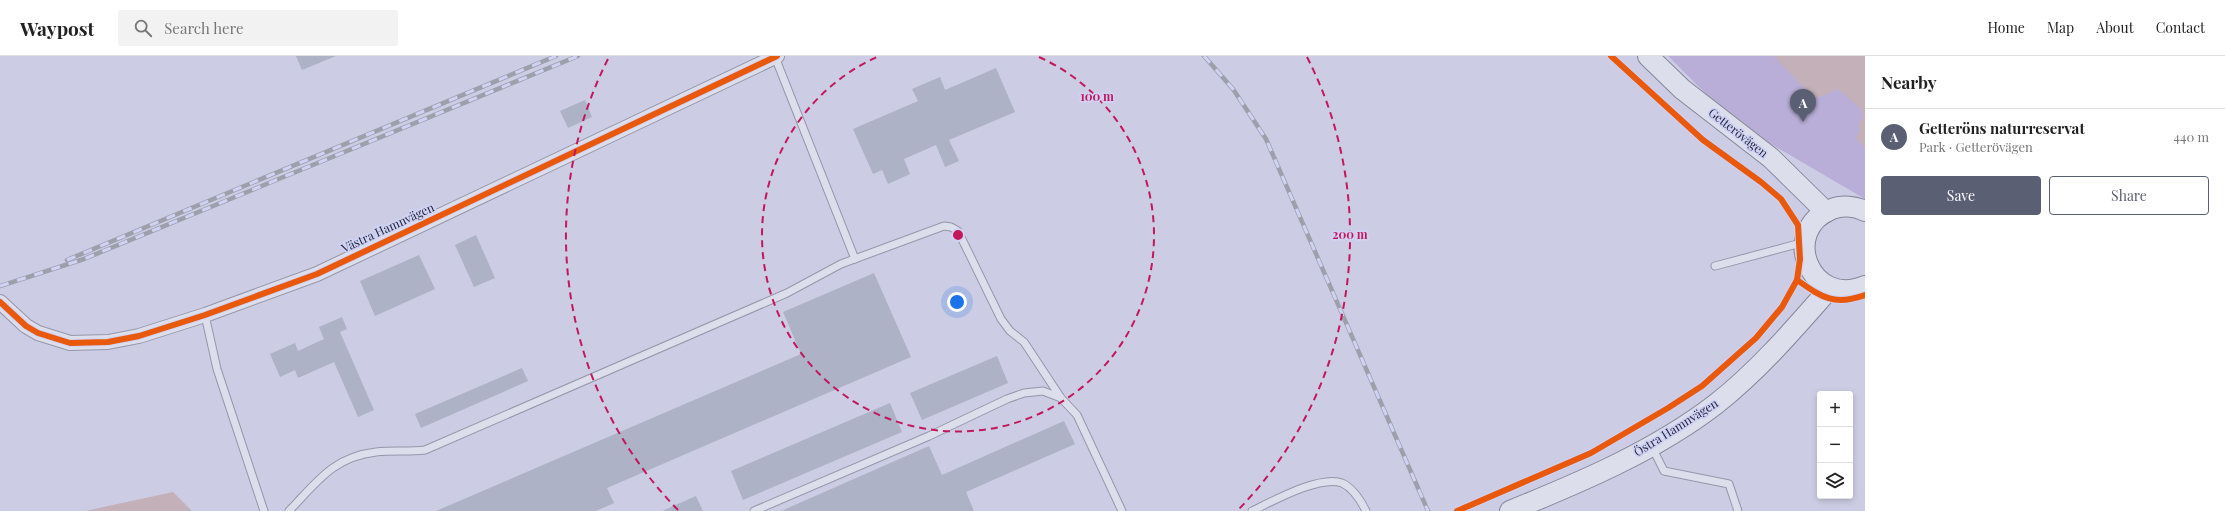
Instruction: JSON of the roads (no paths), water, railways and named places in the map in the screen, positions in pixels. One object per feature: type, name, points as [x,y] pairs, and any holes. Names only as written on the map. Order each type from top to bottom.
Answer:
[{"type":"street","name":"Västra Hamnvägen","points":[[0,302],[26,326],[48,337],[70,343],[108,342],[139,336],[205,315],[317,274],[776,56]]},
{"type":"street","name":"Getterövägen","points":[[1648,56],[1688,94],[1771,158],[1826,212]]},
{"type":"street","points":[[1865,212],[1844,207],[1826,212],[1812,225],[1805,242],[1806,261],[1815,277],[1830,288],[1849,291],[1865,286]]},
{"type":"street","name":"Östra Hamnvägen","points":[[1510,511],[1618,463],[1651,446],[1706,411],[1762,364],[1830,288]]},
{"type":"lane","points":[[776,56],[855,259]]},
{"type":"lane","points":[[289,511],[326,473],[337,464],[348,459],[377,452],[407,452],[430,448],[787,293],[855,259],[944,226],[951,227],[958,231],[1002,319],[1010,331],[1024,342],[1061,398],[1077,415],[1122,511]]},
{"type":"lane","points":[[1715,266],[1805,242]]},
{"type":"lane","points":[[205,315],[217,369],[264,511]]},
{"type":"lane","points":[[754,511],[1018,395],[1033,391],[1043,391],[1061,398]]},
{"type":"lane","points":[[1651,446],[1664,471],[1729,484],[1738,511]]},
{"type":"lane","points":[[1252,511],[1294,492],[1323,482],[1335,482],[1344,484],[1352,490],[1366,511]]},
{"type":"railway","points":[[67,260],[556,56]]},
{"type":"railway","points":[[0,286],[84,259],[578,56]]},
{"type":"railway","points":[[1204,56],[1233,89],[1266,139],[1428,511]]},
{"type":"place","name":"Getteröns naturreservat","points":[[1803,122]]}]
